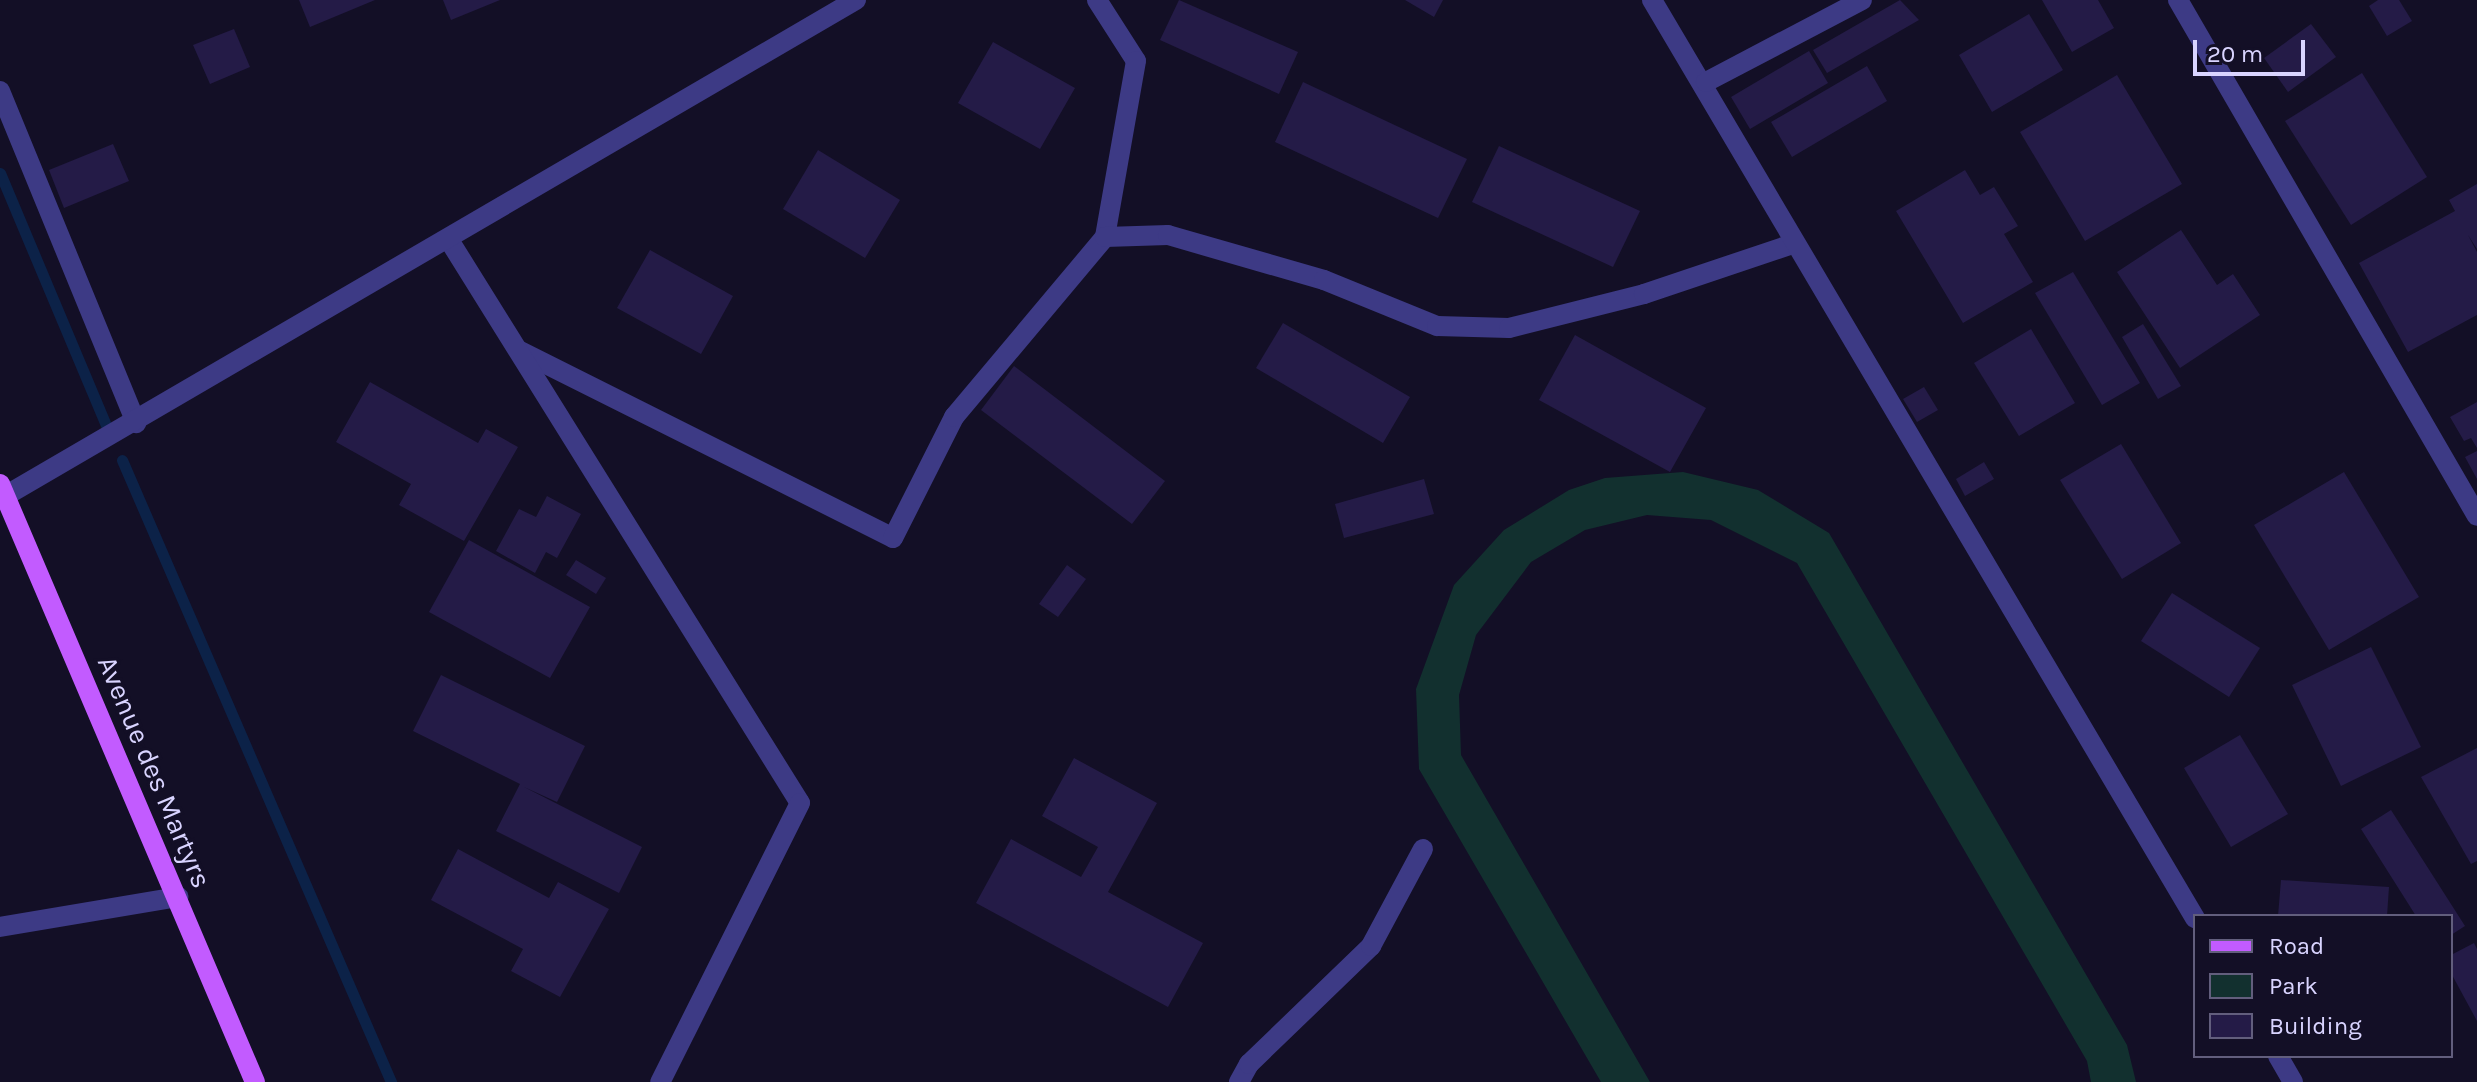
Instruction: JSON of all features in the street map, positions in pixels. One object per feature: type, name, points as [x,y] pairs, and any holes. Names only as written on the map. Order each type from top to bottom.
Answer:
[{"type":"main road","name":"Avenue des Martyrs","points":[[2,490],[255,1082]]},
{"type":"street","points":[[2,490],[136,423],[449,240],[819,10],[856,0]]},
{"type":"street","points":[[520,351],[893,538],[954,417],[1105,237],[1136,61],[1097,0]]},
{"type":"street","points":[[1652,0],[1706,82],[1793,244],[2193,915]]},
{"type":"street","points":[[1706,82],[1862,0]]},
{"type":"street","points":[[2178,0],[2477,516]]},
{"type":"street","points":[[0,91],[136,423]]},
{"type":"street","points":[[1105,237],[1168,235],[1324,280],[1437,326],[1509,328],[1644,294],[1793,244]]},
{"type":"street","points":[[449,240],[800,803],[660,1082]]},
{"type":"street","points":[[1239,1082],[1249,1064],[1371,946],[1423,849]]},
{"type":"street","points":[[0,927],[178,897]]},
{"type":"street","points":[[2279,1058],[2293,1082]]},
{"type":"green space","points":[[1683,472],[1758,490],[1829,533],[2127,1045],[2136,1082],[2091,1082],[2087,1061],[1797,563],[1711,520],[1647,515],[1585,530],[1531,562],[1476,635],[1459,695],[1461,755],[1650,1082],[1601,1082],[1419,769],[1416,689],[1454,585],[1504,530],[1569,490],[1605,478]]},
{"type":"building","points":[[299,0],[375,0],[310,27]]},
{"type":"building","points":[[443,0],[500,0],[451,20]]},
{"type":"building","points":[[1179,0],[1298,52],[1279,94],[1160,40]]},
{"type":"building","points":[[1405,0],[1443,0],[1434,17]]},
{"type":"building","points":[[1900,0],[1919,20],[1827,73],[1813,50]]},
{"type":"building","points":[[2042,0],[2098,0],[2114,28],[2072,52]]},
{"type":"building","points":[[2378,0],[2399,0],[2412,21],[2387,36],[2369,6]]},
{"type":"building","points":[[2029,14],[2063,70],[1992,112],[1959,55]]},
{"type":"building","points":[[2311,24],[2336,57],[2288,92],[2264,58]]},
{"type":"building","points":[[234,29],[250,67],[210,84],[193,45]]},
{"type":"building","points":[[993,42],[1075,88],[1040,149],[958,103]]},
{"type":"building","points":[[1809,51],[1828,83],[1750,129],[1731,97]]},
{"type":"building","points":[[1867,66],[1887,101],[1792,157],[1771,122]]},
{"type":"building","points":[[2362,73],[2427,177],[2351,225],[2285,121]]},
{"type":"building","points":[[2117,75],[2182,184],[2085,241],[2020,132]]},
{"type":"building","points":[[1303,82],[1467,159],[1438,218],[1275,142]]},
{"type":"building","points":[[113,144],[129,181],[64,208],[49,170]]},
{"type":"building","points":[[1499,146],[1640,211],[1613,267],[1472,202]]},
{"type":"building","points":[[818,150],[900,200],[865,258],[783,209]]},
{"type":"building","points":[[1965,170],[1980,195],[1994,187],[2018,226],[2004,234],[2033,282],[1963,323],[1896,211]]},
{"type":"building","points":[[2477,184],[2477,249],[2468,235],[2477,252],[2477,315],[2408,352],[2359,263],[2455,211],[2449,200]]},
{"type":"building","points":[[2181,230],[2217,285],[2233,274],[2260,315],[2180,368],[2117,272]]},
{"type":"building","points":[[650,250],[733,296],[701,354],[617,308]]},
{"type":"building","points":[[2073,272],[2140,383],[2102,405],[2035,293]]},
{"type":"building","points":[[1283,323],[1410,397],[1383,443],[1256,368]]},
{"type":"building","points":[[2143,324],[2181,386],[2158,399],[2122,337]]},
{"type":"building","points":[[2031,329],[2075,403],[2019,436],[1974,363]]},
{"type":"building","points":[[1575,335],[1706,408],[1670,472],[1539,400]]},
{"type":"building","points":[[1014,366],[1165,481],[1132,524],[981,410]]},
{"type":"building","points":[[370,382],[478,443],[486,429],[518,447],[464,541],[399,505],[411,484],[336,442]]},
{"type":"building","points":[[1924,387],[1938,410],[1917,422],[1903,399]]},
{"type":"building","points":[[2477,402],[2477,448],[2471,438],[2464,441],[2450,417]]},
{"type":"building","points":[[2121,444],[2181,543],[2122,579],[2060,480]]},
{"type":"building","points":[[2477,451],[2477,479],[2465,457]]},
{"type":"building","points":[[1984,462],[1994,479],[1965,496],[1956,479]]},
{"type":"building","points":[[2344,472],[2419,597],[2329,650],[2254,525]]},
{"type":"building","points":[[1424,479],[1434,514],[1344,538],[1335,504]]},
{"type":"building","points":[[547,496],[581,514],[557,558],[546,552],[535,573],[496,551],[519,509],[536,517]]},
{"type":"building","points":[[469,540],[590,607],[550,678],[429,612]]},
{"type":"building","points":[[576,560],[606,578],[596,594],[566,575]]},
{"type":"building","points":[[1067,565],[1086,579],[1058,617],[1039,604]]},
{"type":"building","points":[[2172,593],[2260,648],[2229,697],[2141,641]]},
{"type":"building","points":[[2371,647],[2421,747],[2341,786],[2292,685]]},
{"type":"building","points":[[441,675],[585,746],[557,802],[524,787],[642,847],[619,893],[496,831],[520,784],[413,731]]},
{"type":"building","points":[[2240,735],[2288,814],[2231,847],[2184,768]]},
{"type":"building","points":[[2477,748],[2477,861],[2471,864],[2421,777]]},
{"type":"building","points":[[1074,758],[1157,803],[1108,892],[1203,943],[1168,1007],[976,903],[1011,839],[1081,877],[1098,847],[1042,816]]},
{"type":"building","points":[[2391,810],[2465,926],[2453,934],[2453,914],[2415,914],[2361,829]]},
{"type":"building","points":[[458,849],[549,898],[558,882],[609,909],[560,997],[511,971],[523,949],[431,900]]},
{"type":"building","points":[[2281,880],[2389,887],[2387,914],[2278,914]]},
{"type":"building","points":[[2474,943],[2477,949],[2477,1021],[2453,977],[2453,954]]},
{"type":"waterway","points":[[0,173],[107,428]]},
{"type":"waterway","points":[[122,460],[391,1082]]}]
